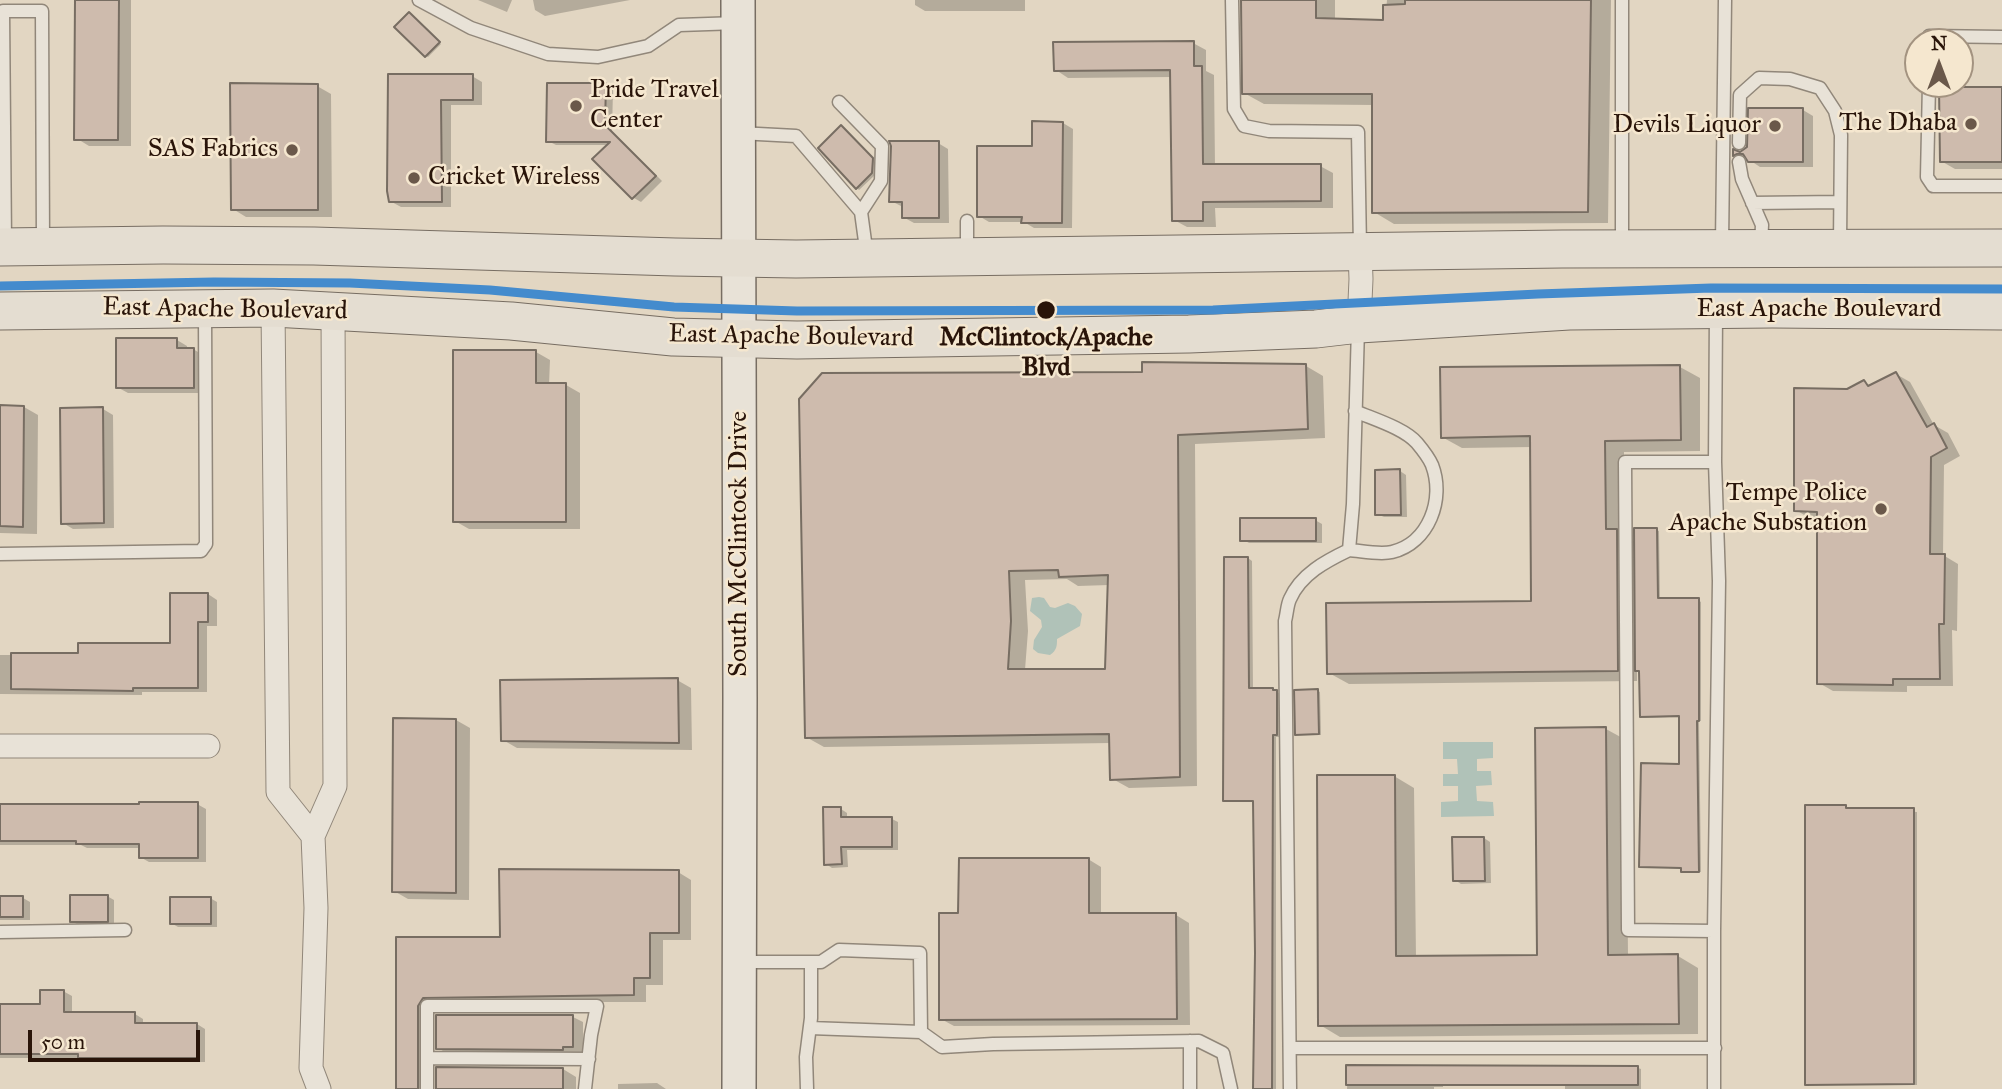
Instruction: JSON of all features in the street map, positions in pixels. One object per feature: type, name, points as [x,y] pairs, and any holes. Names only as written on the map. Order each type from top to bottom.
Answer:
[{"type":"main road","name":"South McClintock Drive","points":[[738,11],[739,1089]]},
{"type":"main road","points":[[2,247],[314,246],[738,258],[1622,248],[2002,248]]},
{"type":"main road","name":"East Apache Boulevard","points":[[0,311],[273,308],[333,310],[511,321],[673,337],[797,340],[1189,334],[1316,329],[1569,311],[2002,311]]},
{"type":"street","points":[[1359,324],[1360,252]]},
{"type":"street","points":[[273,308],[278,792],[313,836]]},
{"type":"street","points":[[300,1089],[315,1079],[316,908],[313,836],[335,786],[333,310]]},
{"type":"street","points":[[0,746],[208,746]]},
{"type":"lane","points":[[419,0],[471,28],[548,54],[598,57],[648,47],[679,25],[738,11]]},
{"type":"lane","points":[[1232,0],[1234,109],[1244,126],[1269,131],[1358,132],[1360,252]]},
{"type":"lane","points":[[1622,0],[1622,248]]},
{"type":"lane","points":[[1721,248],[1725,0]]},
{"type":"lane","points":[[2,247],[3,11],[42,11],[43,247]]},
{"type":"lane","points":[[1974,37],[2002,37]]},
{"type":"lane","points":[[1739,143],[1740,94],[1759,78],[1790,79],[1820,88],[1835,111],[1841,135],[1840,248]]},
{"type":"lane","points":[[1929,98],[1927,177],[1933,186],[2002,186]]},
{"type":"lane","points":[[839,102],[882,146],[881,181],[861,212]]},
{"type":"lane","points":[[738,133],[796,136],[861,212],[867,258]]},
{"type":"lane","points":[[1739,162],[1742,179],[1762,225],[1761,248]]},
{"type":"lane","points":[[1752,203],[1840,202]]},
{"type":"lane","points":[[967,221],[967,257]]},
{"type":"lane","points":[[0,554],[201,551],[206,544],[204,309]]},
{"type":"lane","points":[[1714,1089],[1719,581],[1714,462],[1716,309]]},
{"type":"lane","points":[[1349,550],[1359,324]]},
{"type":"lane","points":[[1290,1089],[1285,621],[1290,599],[1305,577],[1326,561],[1349,550],[1391,552],[1410,544],[1426,529],[1434,509],[1436,489],[1432,465],[1415,441],[1391,426],[1355,411]]},
{"type":"lane","points":[[1714,462],[1625,462],[1628,930],[1714,931]]},
{"type":"lane","points":[[0,932],[125,930]]},
{"type":"lane","points":[[740,962],[821,962],[839,950],[919,953],[921,1032]]},
{"type":"lane","points":[[807,1089],[811,962]]},
{"type":"lane","points":[[427,1089],[427,1006],[597,1006],[585,1089]]},
{"type":"lane","points":[[810,1028],[921,1032],[942,1048],[993,1044],[1199,1041],[1223,1053],[1231,1089]]},
{"type":"lane","points":[[1190,1041],[1190,1089]]},
{"type":"lane","points":[[1291,1048],[1714,1048]]},
{"type":"lane","points":[[427,1058],[589,1059]]},
{"type":"shaded area","points":[[1032,598],[1044,598],[1050,607],[1068,603],[1082,614],[1080,626],[1057,639],[1056,648],[1050,655],[1038,653],[1033,649],[1034,640],[1042,627],[1041,620],[1030,611]]},
{"type":"shaded area","points":[[1443,742],[1493,742],[1493,758],[1477,759],[1477,771],[1491,771],[1492,785],[1476,786],[1477,801],[1493,802],[1494,816],[1441,817],[1441,802],[1458,801],[1458,786],[1443,786],[1443,774],[1458,774],[1457,759],[1443,759]]},
{"type":"building","points":[[75,0],[119,0],[118,140],[74,140]]},
{"type":"building","points":[[1241,0],[1316,0],[1316,18],[1383,20],[1383,5],[1405,4],[1405,0],[1591,0],[1588,212],[1372,213],[1372,94],[1242,94]]},
{"type":"building","points":[[409,12],[440,42],[425,57],[394,27]]},
{"type":"building","points":[[1194,41],[1194,66],[1202,66],[1203,164],[1321,164],[1321,201],[1203,202],[1203,221],[1172,221],[1170,70],[1054,71],[1053,42]]},
{"type":"building","points":[[388,74],[473,74],[473,100],[441,100],[442,202],[389,202]]},
{"type":"building","points":[[230,83],[318,84],[318,210],[231,210]]},
{"type":"building","name":"Pride Travel Center","points":[[547,83],[606,83],[605,125],[656,176],[632,199],[592,159],[610,142],[546,142]]},
{"type":"building","name":"The Dhaba","points":[[1974,87],[2002,87],[2002,162],[1940,162],[1939,98],[1974,98]]},
{"type":"building","name":"Devils Liquor","points":[[1748,108],[1803,108],[1803,162],[1748,162],[1743,154],[1733,156],[1733,149],[1740,152],[1747,147]]},
{"type":"building","points":[[1032,121],[1063,122],[1062,223],[1021,223],[1022,217],[977,217],[977,146],[1032,146]]},
{"type":"building","points":[[841,125],[873,158],[872,173],[856,189],[818,148]]},
{"type":"building","points":[[889,141],[939,141],[939,218],[902,218],[902,202],[889,202]]},
{"type":"building","points":[[116,338],[177,338],[177,348],[194,348],[194,388],[116,388]]},
{"type":"building","points":[[453,350],[536,350],[536,383],[566,383],[566,522],[453,522]]},
{"type":"building","points":[[1142,362],[1306,364],[1308,429],[1178,435],[1180,777],[1110,780],[1109,734],[805,738],[799,399],[822,373],[1142,372]],"holes":[[[1058,570],[1059,577],[1108,575],[1105,669],[1008,669],[1011,621],[1009,571]]]},
{"type":"building","points":[[1680,365],[1681,440],[1605,441],[1606,529],[1617,529],[1618,671],[1327,674],[1326,603],[1531,601],[1530,436],[1441,438],[1440,367]]},
{"type":"building","points":[[1896,372],[1927,427],[1934,423],[1947,448],[1931,457],[1930,554],[1945,554],[1944,624],[1939,624],[1940,679],[1893,679],[1893,685],[1817,684],[1817,512],[1794,511],[1794,388],[1847,389],[1864,380],[1868,386]]},
{"type":"building","points":[[0,405],[24,406],[23,527],[0,526]]},
{"type":"building","points":[[103,407],[104,523],[61,524],[60,408]]},
{"type":"building","points":[[1400,469],[1401,515],[1375,515],[1375,470]]},
{"type":"building","points":[[1240,518],[1316,518],[1316,541],[1240,541]]},
{"type":"building","points":[[1634,528],[1657,528],[1658,598],[1699,598],[1699,872],[1681,872],[1681,868],[1639,867],[1641,763],[1679,764],[1679,716],[1640,717],[1639,671],[1635,671]]},
{"type":"building","points":[[1224,557],[1248,557],[1249,688],[1277,690],[1277,735],[1273,735],[1272,1089],[1253,1089],[1253,801],[1223,801]]},
{"type":"building","points":[[170,593],[208,593],[208,622],[198,622],[198,688],[133,688],[133,691],[11,689],[11,653],[78,653],[78,643],[170,643]]},
{"type":"building","points":[[678,678],[679,743],[501,741],[500,680]]},
{"type":"building","points":[[1318,689],[1319,734],[1295,735],[1294,690]]},
{"type":"building","points":[[393,718],[456,719],[456,893],[392,892]]},
{"type":"building","points":[[1606,727],[1608,955],[1678,954],[1679,1024],[1318,1026],[1317,775],[1395,775],[1396,956],[1537,955],[1535,728]]},
{"type":"building","points":[[198,802],[198,858],[139,858],[139,844],[0,841],[0,804]]},
{"type":"building","points":[[1805,805],[1914,808],[1914,1084],[1805,1085]]},
{"type":"building","points":[[823,807],[841,807],[841,817],[892,817],[892,847],[841,847],[842,864],[824,865]]},
{"type":"building","points":[[1452,837],[1484,837],[1485,881],[1453,881]]},
{"type":"building","points":[[959,858],[1089,858],[1089,913],[1176,913],[1177,1019],[939,1020],[939,913],[958,913]]},
{"type":"building","points":[[499,869],[679,870],[679,933],[650,933],[650,978],[634,978],[634,995],[423,998],[418,1006],[418,1089],[396,1089],[396,937],[500,937]]},
{"type":"building","points":[[70,895],[108,895],[108,922],[70,922]]},
{"type":"building","points":[[0,896],[23,896],[23,917],[0,917]]},
{"type":"building","points":[[170,897],[211,897],[211,924],[170,924]]},
{"type":"building","points":[[40,990],[64,990],[64,1012],[135,1012],[135,1023],[197,1023],[197,1058],[78,1058],[78,1054],[0,1054],[0,1004],[40,1004]]},
{"type":"building","points":[[436,1015],[573,1015],[573,1047],[563,1047],[563,1050],[436,1049]]},
{"type":"building","points":[[1346,1065],[1638,1066],[1638,1085],[1346,1085]]},
{"type":"building","points":[[436,1067],[563,1068],[563,1089],[436,1089]]},
{"type":"transit line","points":[[0,286],[214,282],[350,283],[490,290],[674,307],[797,311],[1213,310],[1711,288],[2002,289]]},
{"type":"place","name":"Pride Travel Center","points":[[576,106]]},
{"type":"place","name":"The Dhaba","points":[[1971,124]]},
{"type":"place","name":"Devils Liquor","points":[[1775,126]]},
{"type":"place","name":"SAS Fabrics","points":[[292,150]]},
{"type":"place","name":"Cricket Wireless","points":[[414,178]]},
{"type":"place","name":"McClintock/Apache Blvd","points":[[1046,310]]},
{"type":"place","name":"Tempe Police Apache Substation","points":[[1881,509]]}]
